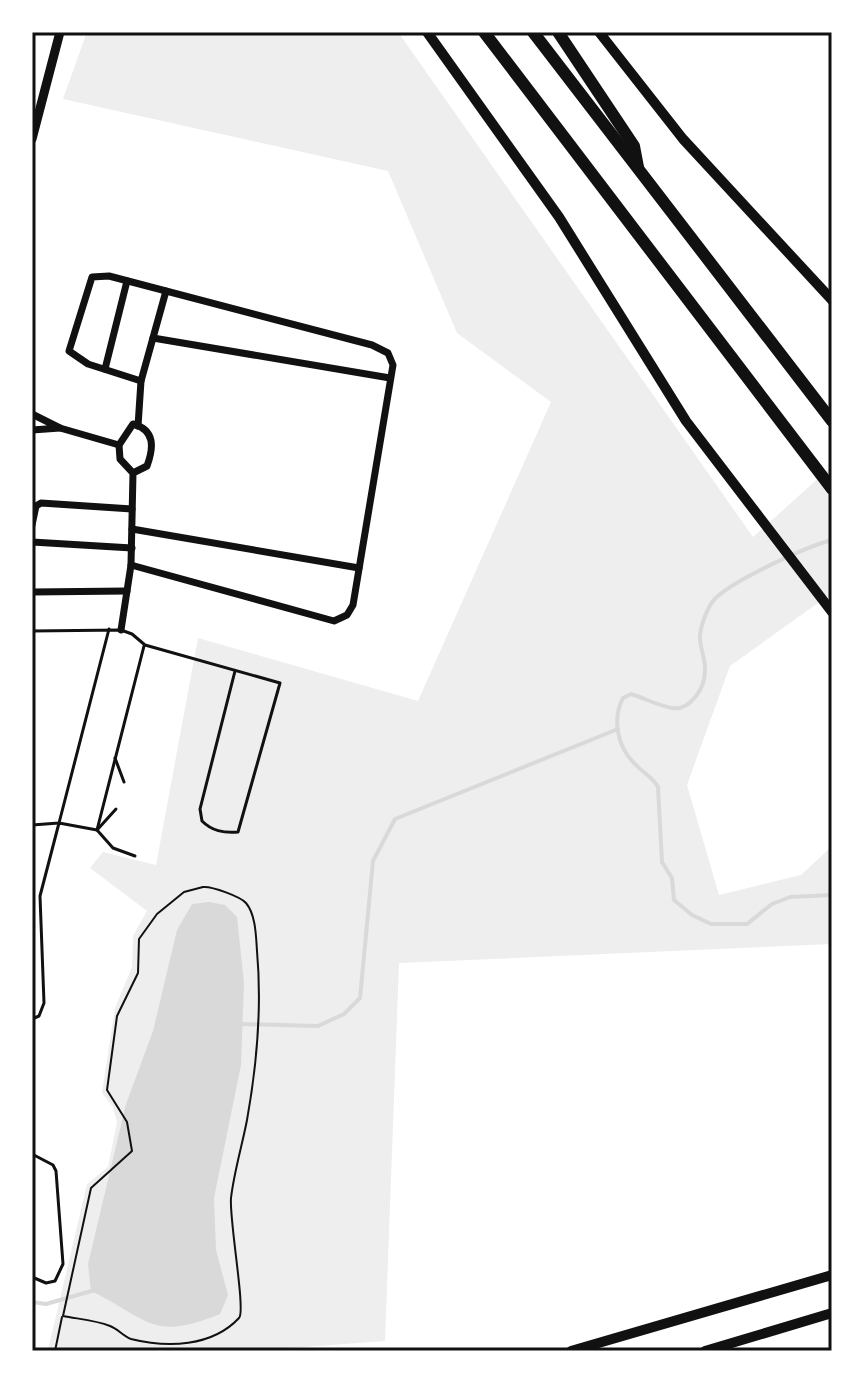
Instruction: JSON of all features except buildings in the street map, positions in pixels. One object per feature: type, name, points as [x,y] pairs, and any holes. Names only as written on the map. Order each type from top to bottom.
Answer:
[{"type":"highway","points":[[484,32],[832,489]]},
{"type":"highway","points":[[533,32],[832,421]]},
{"type":"highway","points":[[558,32],[634,146],[638,171]]},
{"type":"main road","points":[[427,32],[559,217],[686,421],[831,611]]},
{"type":"main road","points":[[599,32],[683,139],[832,300]]},
{"type":"main road","points":[[571,1351],[832,1275]]},
{"type":"main road","points":[[705,1351],[832,1313]]},
{"type":"street","points":[[32,139],[60,32]]},
{"type":"street","points":[[131,565],[334,621],[347,615],[353,605],[393,365],[388,353],[372,345],[127,281],[101,275],[92,277],[69,351],[75,358],[141,381]]},
{"type":"street","points":[[105,369],[127,281]]},
{"type":"street","points":[[138,426],[141,381],[166,291]]},
{"type":"street","points":[[153,338],[390,378]]},
{"type":"street","points":[[32,414],[60,428],[119,445]]},
{"type":"street","points":[[121,630],[131,565],[133,473],[120,459],[119,445],[133,424],[151,435],[152,446],[147,466],[133,473]]},
{"type":"street","points":[[32,430],[60,428]]},
{"type":"street","points":[[32,525],[36,506],[41,503],[132,509]]},
{"type":"street","points":[[132,529],[359,568]]},
{"type":"street","points":[[32,542],[132,548]]},
{"type":"street","points":[[32,592],[127,591]]},
{"type":"lane","points":[[32,1019],[39,1016],[44,1003],[40,896],[109,629]]},
{"type":"lane","points":[[32,631],[121,630],[137,637],[145,645],[280,683],[238,832],[227,833],[211,829],[202,821],[200,809],[235,671]]},
{"type":"lane","points":[[97,830],[145,645]]},
{"type":"lane","points":[[115,758],[124,782]]},
{"type":"lane","points":[[97,830],[116,809]]},
{"type":"lane","points":[[32,825],[59,823],[97,830],[113,848],[135,856]]},
{"type":"lane","points":[[32,1154],[53,1165],[56,1171],[63,1264],[55,1281],[46,1283],[32,1277]]},
{"type":"path","points":[[55,1351],[64,1308],[94,1185],[132,1151],[127,1122],[107,1090],[117,1016],[138,973],[139,941],[152,918],[184,892],[213,887],[241,899],[250,909],[254,928],[258,1031],[248,1116],[231,1199],[233,1250],[244,1308],[240,1317],[206,1339],[185,1344],[130,1339],[111,1326],[63,1316]]},
{"type":"path","points":[[32,1349],[37,1351]]},
{"type":"shaded area","points":[[87,32],[398,32],[753,537],[832,466],[832,593],[730,666],[687,785],[719,895],[801,875],[832,846],[832,944],[399,963],[385,1341],[250,1351],[48,1350],[87,1184],[108,1167],[117,1122],[113,1107],[102,1093],[115,1008],[132,967],[133,936],[147,911],[90,868],[103,852],[156,865],[198,638],[418,701],[551,402],[457,333],[388,171],[63,99]]},
{"type":"shaded area","points":[[209,902],[225,905],[237,917],[244,983],[241,1065],[214,1198],[216,1250],[228,1295],[220,1314],[179,1326],[164,1326],[151,1324],[91,1291],[88,1264],[126,1104],[153,1031],[177,930],[192,904]]},
{"type":"waterway","points":[[832,540],[769,566],[721,593],[711,604],[702,627],[700,640],[705,671],[695,697],[685,706],[672,708],[631,694],[623,698],[617,724],[620,741],[629,757],[658,787],[662,862],[672,878],[674,900],[692,915],[711,924],[747,924],[772,904],[790,897],[832,895]]},
{"type":"waterway","points":[[241,1024],[318,1026],[344,1014],[360,998],[373,861],[395,819],[618,729]]},
{"type":"waterway","points":[[32,1302],[46,1304],[95,1290]]}]
